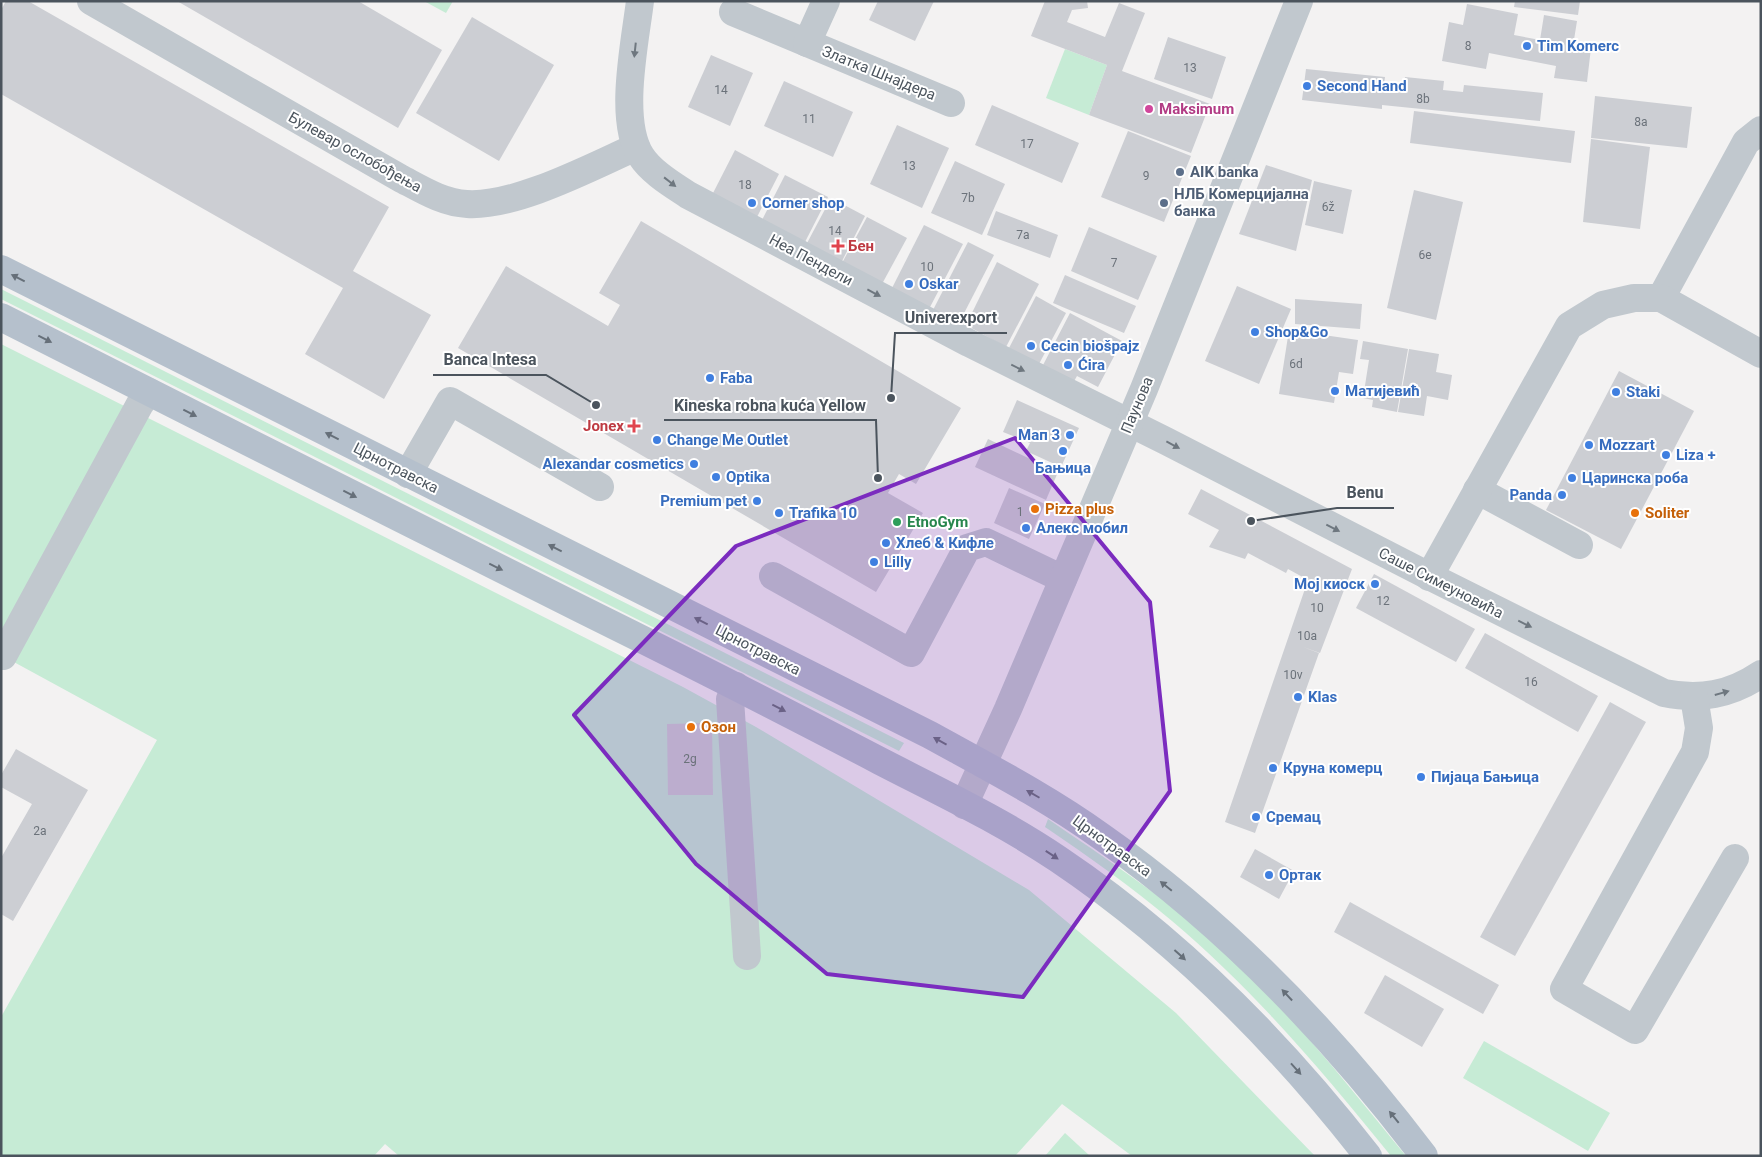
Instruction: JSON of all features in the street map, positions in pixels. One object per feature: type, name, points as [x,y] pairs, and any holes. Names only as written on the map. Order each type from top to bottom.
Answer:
[{"type":"main road","name":"Црнотравска","points":[[1,269],[930,735],[1062,810],[1109,841],[1227,937],[1275,983],[1329,1041],[1394,1116],[1424,1156]]},
{"type":"main road","points":[[1,317],[736,686],[1020,834],[1059,859],[1152,929],[1252,1022],[1327,1104],[1368,1156]]},
{"type":"street","name":"Булевар ослобођења","points":[[91,1],[400,178],[452,202],[474,204],[501,201],[523,195],[636,148]]},
{"type":"street","name":"Неа Пендели","points":[[640,1],[629,100],[630,125],[636,148],[642,158],[654,169],[688,195],[969,343],[1129,423]]},
{"type":"street","name":"Златка Шнајдера","points":[[807,43],[826,1]]},
{"type":"street","name":"Паунова","points":[[964,805],[1064,579],[1129,423],[1298,1]]},
{"type":"street","name":"Златка Шнајдера","points":[[733,12],[951,103]]},
{"type":"street","points":[[1660,298],[1746,142],[1761,130]]},
{"type":"street","points":[[1429,577],[1569,326],[1603,305],[1634,298],[1660,298],[1761,354]]},
{"type":"street","points":[[2,656],[140,404],[149,392]]},
{"type":"street","points":[[408,474],[450,401],[600,487]]},
{"type":"street","name":"Саше Симеуновића","points":[[1129,423],[1429,577],[1664,693],[1694,697],[1722,694],[1761,674]]},
{"type":"street","points":[[1477,490],[1579,545]]},
{"type":"street","points":[[772,576],[911,653],[967,548],[986,542],[1064,579]]},
{"type":"street","points":[[736,686],[730,699],[747,956]]},
{"type":"street","points":[[1694,697],[1699,728],[1694,752],[1564,989],[1635,1030],[1735,858]]},
{"type":"highlighted area","points":[[1015,438],[1150,602],[1170,791],[1023,997],[827,974],[696,864],[574,715],[736,546]]},
{"type":"green space","points":[[424,1],[453,1],[446,13]]},
{"type":"green space","points":[[1065,49],[1107,65],[1089,115],[1046,98]]},
{"type":"green space","points":[[1,289],[904,743],[899,751],[1,299]]},
{"type":"green space","points":[[1,344],[683,687],[756,727],[1029,890],[1176,1013],[1315,1156],[1132,1156],[1062,1104],[1015,1156],[399,1156],[385,1144],[374,1156],[1,1156],[1,1017],[157,740],[1,655]]},
{"type":"green space","points":[[1048,819],[1134,878],[1176,910],[1242,967],[1315,1046],[1406,1156],[1391,1156],[1314,1063],[1231,975],[1172,921],[1141,896],[1045,827]]},
{"type":"green space","points":[[1484,1041],[1610,1113],[1588,1151],[1463,1078]]},
{"type":"green space","points":[[1065,1133],[1090,1156],[1045,1156]]},
{"type":"building","points":[[6,1],[28,1],[389,207],[353,271],[431,315],[384,399],[305,354],[343,288],[1,94],[1,10]]},
{"type":"building","points":[[177,1],[358,1],[442,50],[398,128]]},
{"type":"building","points":[[878,1],[934,1],[915,41],[869,20]]},
{"type":"building","points":[[1045,1],[1087,1],[1088,8],[1072,10],[1067,22],[1105,37],[1119,3],[1145,13],[1122,71],[1210,104],[1191,153],[1089,115],[1107,65],[1031,36]]},
{"type":"building","points":[[1515,1],[1580,1],[1578,15],[1514,7]]},
{"type":"building","points":[[1467,4],[1518,14],[1514,35],[1540,40],[1544,15],[1577,21],[1573,46],[1591,48],[1587,82],[1554,78],[1556,66],[1489,53],[1486,69],[1442,61],[1449,22],[1463,25]]},
{"type":"building","points":[[472,17],[554,65],[499,161],[416,113]]},
{"type":"building","points":[[1168,37],[1226,57],[1212,99],[1154,79]]},
{"type":"building","points":[[711,55],[753,73],[730,126],[688,107]]},
{"type":"building","points":[[1306,69],[1385,77],[1384,84],[1404,86],[1405,77],[1444,81],[1443,90],[1463,92],[1464,85],[1543,93],[1540,121],[1382,105],[1382,109],[1302,100]]},
{"type":"building","points":[[784,81],[853,112],[833,157],[764,126]]},
{"type":"building","points":[[1595,96],[1692,107],[1687,148],[1591,138]]},
{"type":"building","points":[[992,105],[1079,143],[1062,183],[975,145]]},
{"type":"building","points":[[1414,111],[1575,131],[1571,163],[1410,143]]},
{"type":"building","points":[[897,125],[949,148],[922,208],[870,184]]},
{"type":"building","points":[[1128,131],[1191,156],[1164,222],[1101,197]]},
{"type":"building","points":[[1591,139],[1650,147],[1640,229],[1583,222]]},
{"type":"building","points":[[735,150],[779,174],[756,219],[711,197]]},
{"type":"building","points":[[955,161],[1005,184],[982,235],[931,213]]},
{"type":"building","points":[[1266,165],[1312,180],[1296,251],[1239,234]]},
{"type":"building","points":[[785,175],[828,197],[804,244],[761,222]]},
{"type":"building","points":[[1314,181],[1352,190],[1343,234],[1305,225]]},
{"type":"building","points":[[1414,190],[1463,202],[1436,320],[1387,308]]},
{"type":"building","points":[[831,198],[865,216],[841,263],[806,245]]},
{"type":"building","points":[[996,211],[1058,235],[1050,258],[987,235]]},
{"type":"building","points":[[867,217],[907,238],[882,284],[842,263]]},
{"type":"building","name":"Faba","points":[[641,221],[961,408],[916,484],[899,474],[888,493],[923,513],[876,592],[458,348],[506,266],[608,326],[620,305],[599,293]]},
{"type":"building","points":[[924,225],[963,244],[929,309],[891,290]]},
{"type":"building","points":[[1089,227],[1157,256],[1138,300],[1071,271]]},
{"type":"building","points":[[968,242],[994,255],[959,323],[933,310]]},
{"type":"building","points":[[997,262],[1039,284],[1006,347],[966,325]]},
{"type":"building","points":[[1065,275],[1136,306],[1124,333],[1053,303]]},
{"type":"building","points":[[1237,286],[1291,309],[1259,384],[1205,361]]},
{"type":"building","points":[[1036,296],[1066,313],[1039,364],[1009,348]]},
{"type":"building","points":[[1295,299],[1362,304],[1360,329],[1295,324]]},
{"type":"building","points":[[1070,313],[1122,341],[1098,387],[1077,376],[1073,383],[1042,367]]},
{"type":"building","points":[[1289,330],[1358,340],[1353,374],[1339,372],[1334,403],[1279,394]]},
{"type":"building","points":[[1363,341],[1408,349],[1397,412],[1372,407],[1373,400],[1363,398],[1369,360],[1360,359]]},
{"type":"building","points":[[1409,349],[1439,354],[1436,372],[1452,375],[1448,400],[1427,396],[1424,416],[1398,412]]},
{"type":"building","points":[[1619,371],[1694,411],[1621,549],[1546,510]]},
{"type":"building","points":[[1017,400],[1079,428],[1061,467],[1026,451],[1030,443],[1003,432]]},
{"type":"building","points":[[988,439],[1058,472],[1046,500],[975,467]]},
{"type":"building","points":[[1009,488],[1045,504],[1029,539],[994,523]]},
{"type":"building","points":[[1201,489],[1352,569],[1320,653],[1303,647],[1319,653],[1255,833],[1225,822],[1308,580],[1288,569],[1286,573],[1248,553],[1245,559],[1209,547],[1219,530],[1188,514]]},
{"type":"building","points":[[1374,574],[1475,629],[1456,662],[1356,608]]},
{"type":"building","points":[[1485,633],[1598,696],[1578,732],[1465,668]]},
{"type":"building","points":[[1610,702],[1646,722],[1515,956],[1480,937]]},
{"type":"building","points":[[712,723],[713,795],[668,795],[667,724]]},
{"type":"building","points":[[16,749],[88,790],[13,921],[1,914],[1,858],[32,804],[1,787],[1,775]]},
{"type":"building","points":[[1255,849],[1294,871],[1279,899],[1240,877]]},
{"type":"building","points":[[1350,902],[1499,985],[1483,1014],[1334,932]]},
{"type":"building","points":[[1385,975],[1444,1009],[1422,1047],[1364,1013]]},
{"type":"place","name":"Tim Komerc","points":[[1527,46]]},
{"type":"place","name":"Second Hand","points":[[1307,86]]},
{"type":"place","name":"Maksimum","points":[[1149,109]]},
{"type":"place","name":"AIK banka","points":[[1180,172]]},
{"type":"place","name":"Corner shop","points":[[752,203]]},
{"type":"place","name":"НЛБ Комерцијална банка","points":[[1164,203]]},
{"type":"place","name":"Бен","points":[[838,246]]},
{"type":"place","name":"Oskar","points":[[909,284]]},
{"type":"place","name":"Shop&Go","points":[[1255,332]]},
{"type":"place","name":"Cecin biošpajz","points":[[1031,346]]},
{"type":"place","name":"Ćira","points":[[1068,365]]},
{"type":"place","name":"Faba","points":[[710,378]]},
{"type":"place","name":"Матијевић","points":[[1335,391]]},
{"type":"place","name":"Staki","points":[[1616,392]]},
{"type":"place","name":"Univerexport","points":[[891,398]]},
{"type":"place","name":"Banca Intesa","points":[[596,405]]},
{"type":"place","name":"Jonex","points":[[634,426]]},
{"type":"place","name":"Мап 3","points":[[1070,435]]},
{"type":"place","name":"Change Me Outlet","points":[[657,440]]},
{"type":"place","name":"Mozzart","points":[[1589,445]]},
{"type":"place","name":"Бањица","points":[[1063,451]]},
{"type":"place","name":"Liza +","points":[[1666,455]]},
{"type":"place","name":"Alexandar cosmetics","points":[[694,464]]},
{"type":"place","name":"Optika","points":[[716,477]]},
{"type":"place","name":"Kineska robna kuća Yellow","points":[[878,478]]},
{"type":"place","name":"Царинска роба","points":[[1572,478]]},
{"type":"place","name":"Panda","points":[[1562,495]]},
{"type":"place","name":"Premium pet","points":[[757,501]]},
{"type":"place","name":"Pizza plus","points":[[1035,509]]},
{"type":"place","name":"Trafika 10","points":[[779,513]]},
{"type":"place","name":"Soliter","points":[[1635,513]]},
{"type":"place","name":"Benu","points":[[1251,521]]},
{"type":"place","name":"EtnoGym","points":[[897,522]]},
{"type":"place","name":"Алекс мобил","points":[[1026,528]]},
{"type":"place","name":"Хлеб & Кифле","points":[[886,543]]},
{"type":"place","name":"Lilly","points":[[874,562]]},
{"type":"place","name":"Мој киоск","points":[[1375,584]]},
{"type":"place","name":"Klas","points":[[1298,697]]},
{"type":"place","name":"Озон","points":[[691,727]]},
{"type":"place","name":"Круна комерц","points":[[1273,768]]},
{"type":"place","name":"Пијаца Бањица","points":[[1421,777]]},
{"type":"place","name":"Сремац","points":[[1256,817]]},
{"type":"place","name":"Ортак","points":[[1269,875]]}]
